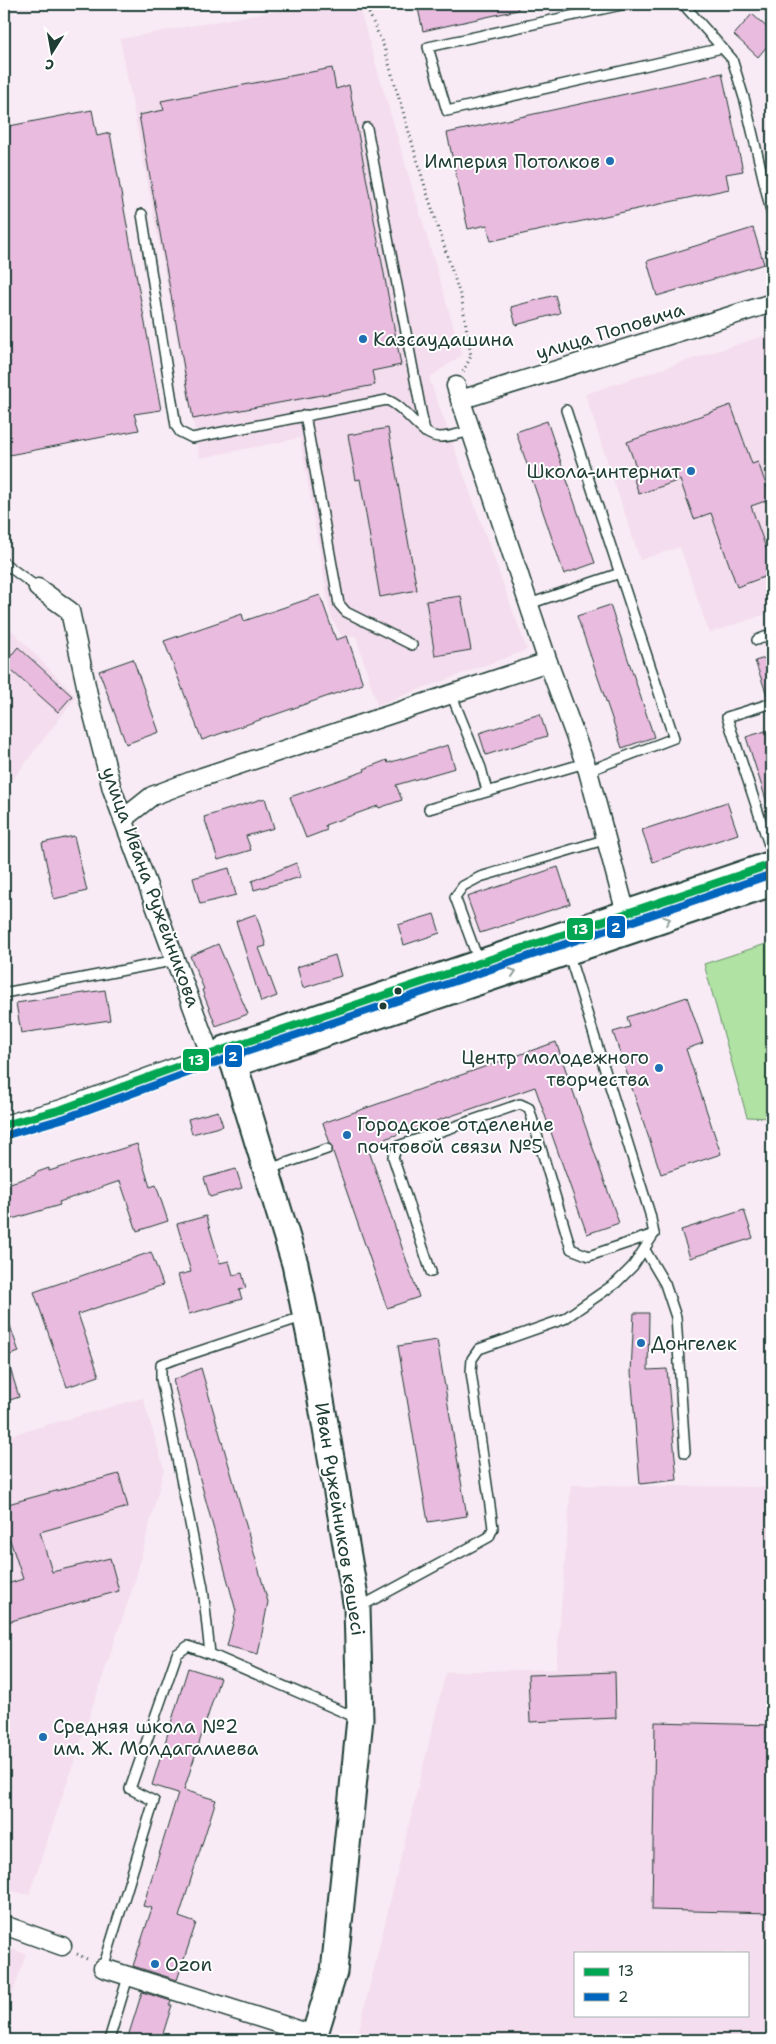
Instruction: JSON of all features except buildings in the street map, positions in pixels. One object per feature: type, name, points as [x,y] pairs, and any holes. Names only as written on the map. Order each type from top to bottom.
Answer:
[{"type":"main road","points":[[628,924],[772,864]]},
{"type":"main road","points":[[223,1056],[628,924],[772,883]]},
{"type":"main road","name":"Иван Ружейников көшесі","points":[[223,1056],[266,1170],[295,1264],[306,1316],[357,1608],[360,1719],[334,1972],[314,2038]]},
{"type":"street","name":"улица Поповича","points":[[458,393],[772,303]]},
{"type":"street","points":[[458,393],[548,662],[586,767],[608,839],[628,924]]},
{"type":"street","name":"улица Ивана Ружейникова","points":[[38,588],[70,611],[88,699],[112,789],[177,960],[223,1056]]},
{"type":"street","points":[[123,819],[152,796],[548,662]]},
{"type":"street","points":[[4,1125],[62,1109],[223,1056]]},
{"type":"street","points":[[4,1925],[62,1946]]},
{"type":"street","points":[[103,1968],[314,2038]]},
{"type":"lane","points":[[626,4],[428,47],[447,111],[722,48]]},
{"type":"lane","points":[[683,4],[732,60],[743,93],[772,216]]},
{"type":"lane","points":[[367,128],[425,432]]},
{"type":"lane","points":[[142,214],[176,426],[180,432],[192,438],[387,400],[397,404],[425,432],[442,437],[470,431]]},
{"type":"lane","points":[[429,809],[487,791],[586,767],[674,738],[566,410]]},
{"type":"lane","points":[[305,415],[339,604],[346,612],[412,645]]},
{"type":"lane","points":[[4,563],[38,588]]},
{"type":"lane","points":[[529,604],[620,573]]},
{"type":"lane","points":[[758,640],[772,634]]},
{"type":"lane","points":[[452,696],[481,768],[487,791]]},
{"type":"lane","points":[[772,703],[727,718],[772,854]]},
{"type":"lane","points":[[482,972],[455,897],[463,886],[480,878],[608,839]]},
{"type":"lane","points":[[357,1608],[489,1537],[493,1528],[471,1372],[472,1358],[479,1349],[564,1319],[616,1283],[634,1266],[654,1234],[650,1214],[566,945]]},
{"type":"lane","points":[[4,993],[177,960]]},
{"type":"lane","points":[[431,1272],[394,1157],[395,1151],[398,1146],[520,1104],[529,1108],[571,1249],[589,1256],[654,1234]]},
{"type":"lane","points":[[266,1170],[327,1149]]},
{"type":"lane","points":[[645,1250],[665,1284],[676,1318],[685,1453]]},
{"type":"lane","points":[[210,1654],[203,1588],[161,1379],[161,1364],[306,1316]]},
{"type":"lane","points":[[103,1968],[154,1800],[130,1789],[177,1654],[188,1646],[360,1719]]},
{"type":"lane","points":[[109,2040],[128,1977]]},
{"type":"path","points":[[365,4],[384,47],[426,190],[462,301],[471,356],[458,393]]},
{"type":"path","points":[[764,4],[772,10]]},
{"type":"path","points":[[62,1946],[103,1968]]},
{"type":"shaded area","points":[[312,4],[358,4],[462,355],[429,378],[527,650],[377,705],[356,636],[342,637],[331,617],[300,438],[200,458],[120,39]]},
{"type":"shaded area","name":"Школа-интернат","points":[[772,333],[772,612],[709,633],[680,547],[640,560],[585,394]]},
{"type":"shaded area","points":[[4,622],[76,697],[4,791]]},
{"type":"shaded area","name":"Средняя школа №2 им. Ж. Молдагалиева","points":[[143,1398],[164,1469],[134,1584],[29,1895],[4,1889],[4,1437]]},
{"type":"shaded area","points":[[571,1485],[772,1487],[772,2040],[363,2040],[359,2030],[446,1672],[556,1669]]},
{"type":"shaded area","points":[[4,1947],[26,1954],[4,2020]]},
{"type":"green space","points":[[772,942],[772,1118],[747,1117],[704,964]]},
{"type":"transit line","name":"13","points":[[4,1125],[62,1109],[225,1049],[772,864]]},
{"type":"transit line","name":"2","points":[[7,1135],[65,1118],[228,1058],[772,874]]},
{"type":"place","name":"Империя Потолков","points":[[610,161]]},
{"type":"place","name":"Казсаудашина","points":[[363,339]]},
{"type":"place","name":"Школа-интернат","points":[[691,471]]},
{"type":"place","name":"Центр молодежного творчества","points":[[659,1068]]},
{"type":"place","name":"Городское отделение почтовой связи №5","points":[[347,1135]]},
{"type":"place","name":"Донгелек","points":[[641,1343]]},
{"type":"place","name":"Средняя школа №2 им. Ж. Молдагалиева","points":[[43,1737]]},
{"type":"place","name":"Ozon","points":[[155,1964]]}]
